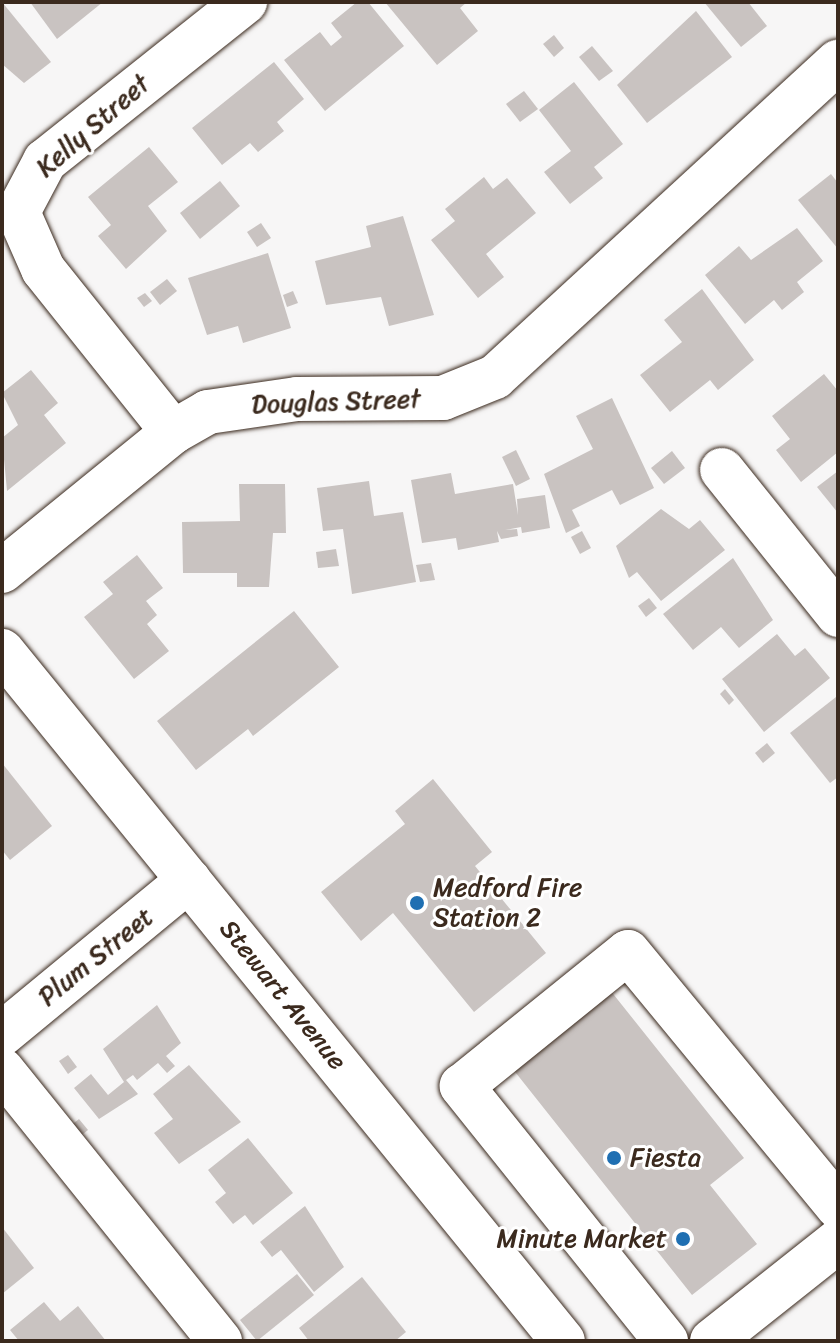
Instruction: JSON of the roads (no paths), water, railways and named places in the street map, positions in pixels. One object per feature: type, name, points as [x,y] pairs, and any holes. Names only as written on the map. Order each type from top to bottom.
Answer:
[{"type":"street","name":"Kelly Street","points":[[173,432],[43,269],[18,212],[45,161],[245,2]]},
{"type":"street","name":"Douglas Street","points":[[2,571],[173,432],[208,412],[257,402],[443,398],[495,377],[838,62]]},
{"type":"street","points":[[722,470],[836,608]]},
{"type":"street","name":"Stewart Avenue","points":[[2,651],[563,1341]]},
{"type":"street","name":"Plum Street","points":[[2,1034],[189,880]]},
{"type":"street","points":[[666,1341],[462,1086],[628,952],[838,1207]]},
{"type":"street","points":[[2,1070],[220,1341]]},
{"type":"street","points":[[712,1341],[833,1255]]},
{"type":"place","name":"Medford Fire Station 2","points":[[417,903]]},
{"type":"place","name":"Fiesta","points":[[614,1158]]},
{"type":"place","name":"Minute Market","points":[[683,1239]]}]
